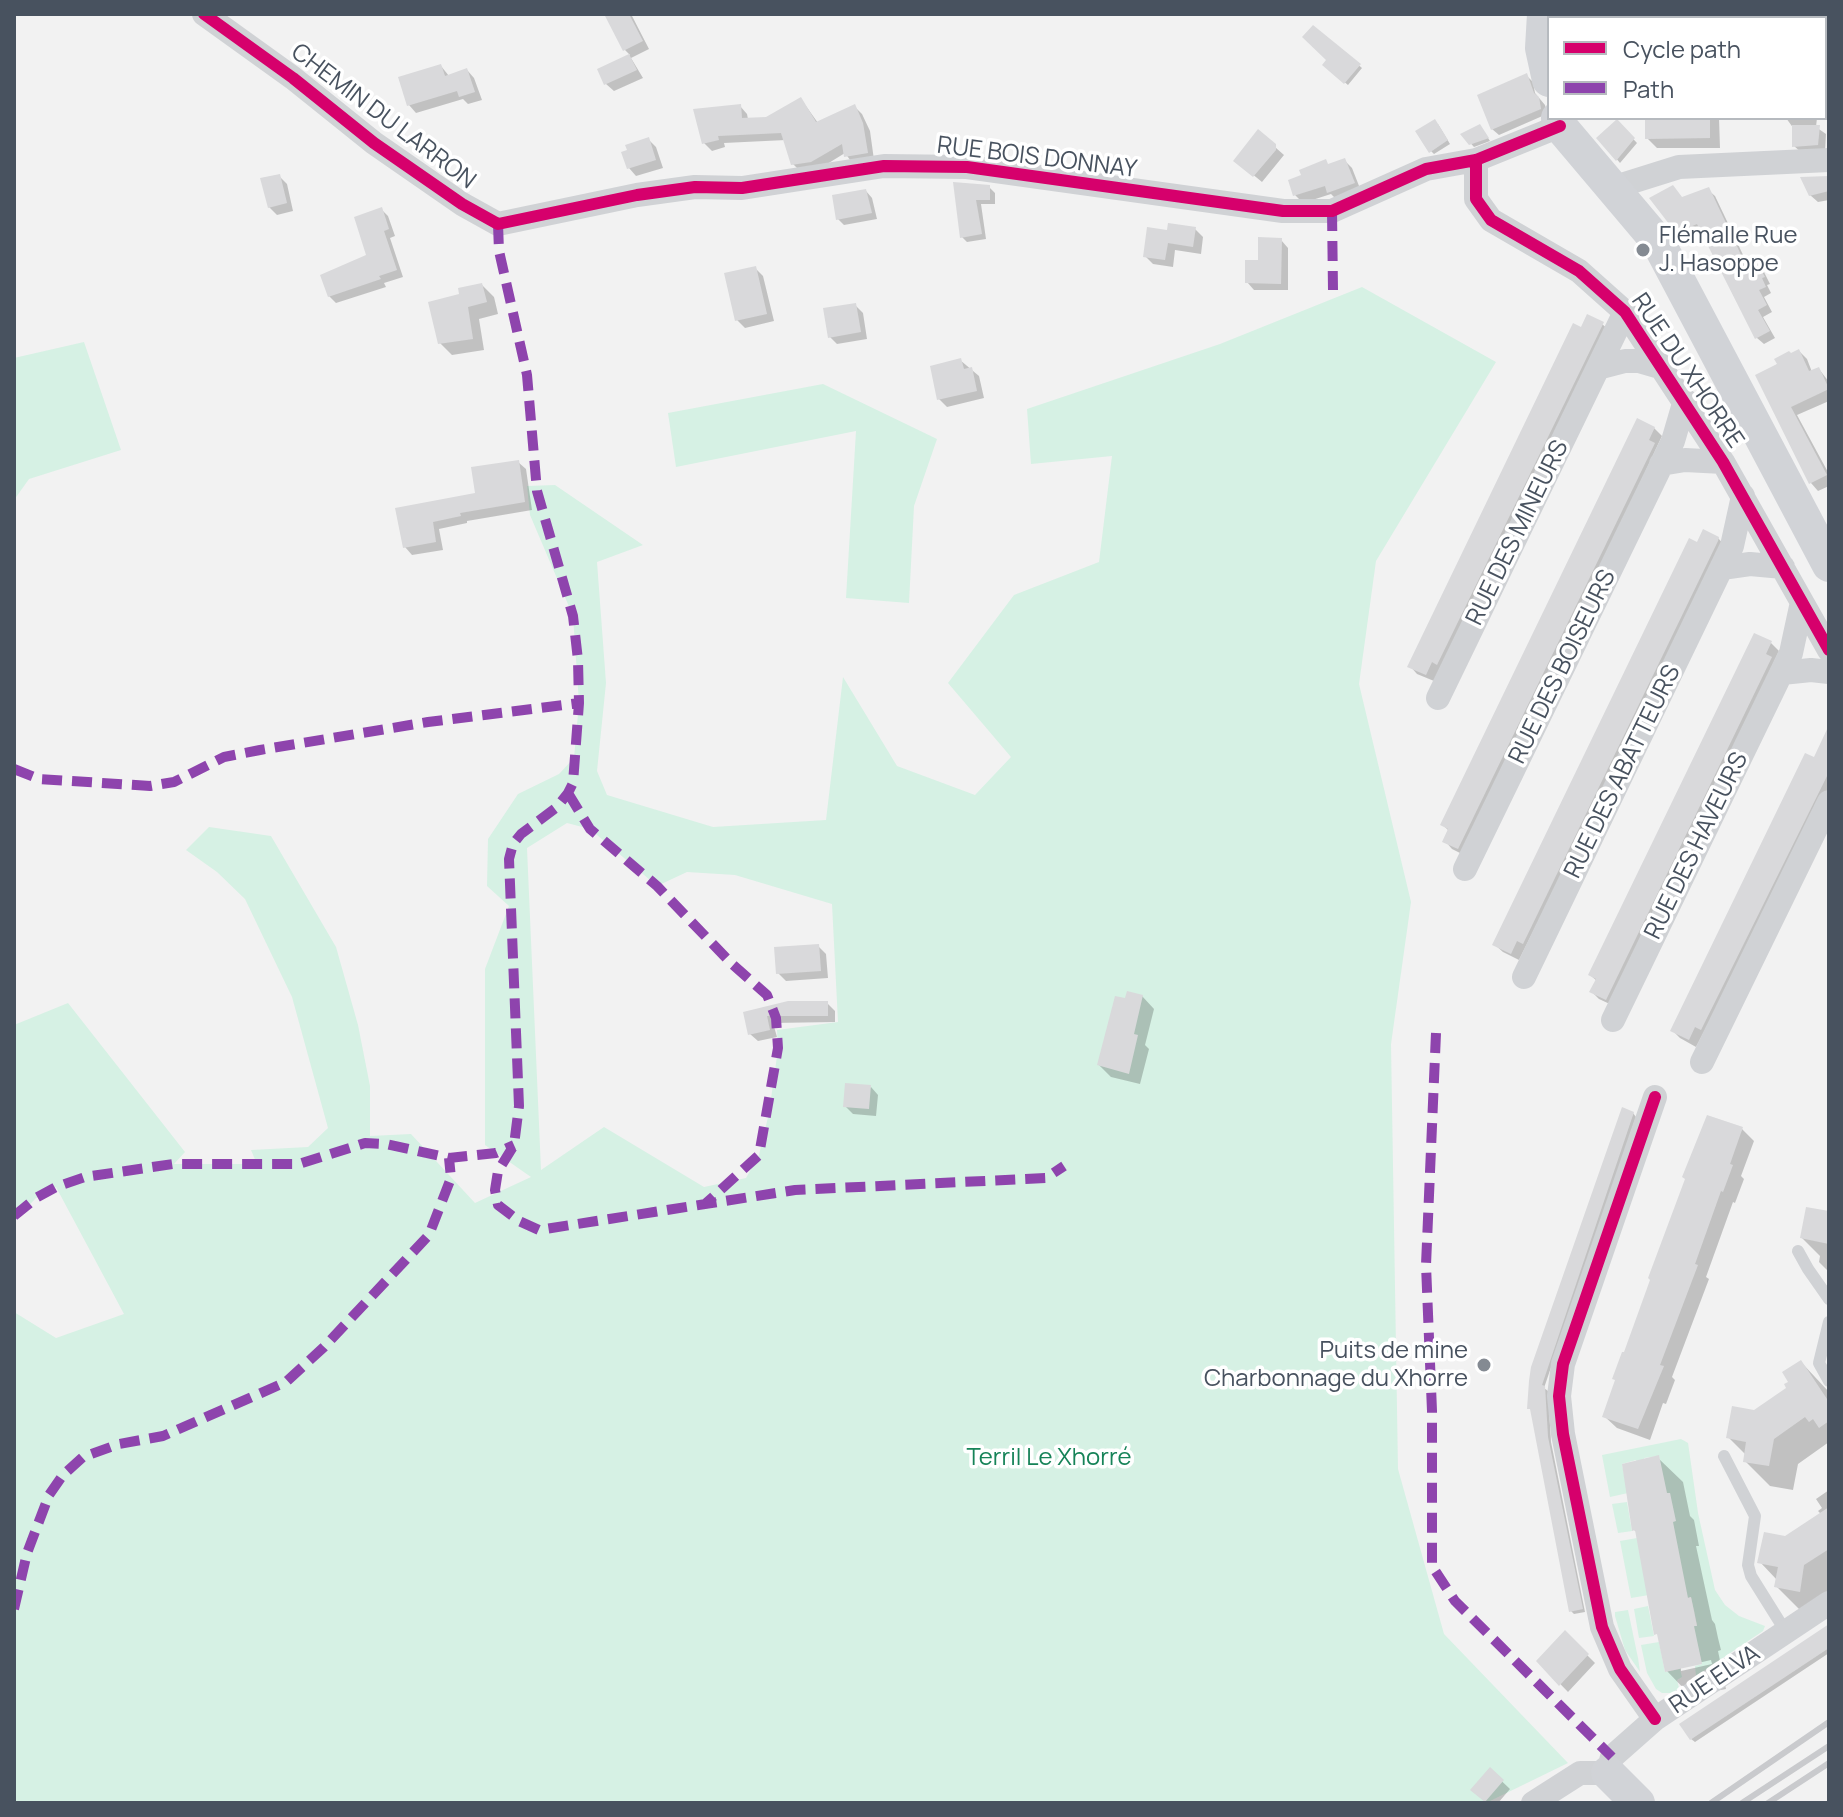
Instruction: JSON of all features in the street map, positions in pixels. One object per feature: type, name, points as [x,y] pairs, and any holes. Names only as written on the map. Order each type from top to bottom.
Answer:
[{"type":"street","name":"CHEMIN DU LARRON","points":[[204,14],[293,78],[354,129],[438,188],[498,224]]},
{"type":"street","points":[[1544,14],[1542,48],[1547,71]]},
{"type":"street","name":"RUE BOIS DONNAY","points":[[498,224],[637,195],[695,187],[742,188],[884,166],[967,167],[1283,211],[1332,211],[1426,169],[1476,160],[1559,122]]},
{"type":"street","points":[[1559,122],[1658,242],[1829,565]]},
{"type":"street","name":"RUE DU XHORRE","points":[[1476,160],[1476,199],[1491,220],[1579,271],[1625,312],[1723,462],[1829,650]]},
{"type":"street","points":[[1612,188],[1679,167],[1829,160]]},
{"type":"street","name":"RUE DES MINEURS","points":[[1438,698],[1625,312]]},
{"type":"street","points":[[1598,368],[1625,361],[1639,361],[1663,368]]},
{"type":"street","name":"RUE DES BOISEURS","points":[[1465,869],[1678,428],[1685,400]]},
{"type":"street","points":[[1661,464],[1685,460],[1723,462]]},
{"type":"street","name":"RUE DES ABATTEURS","points":[[1524,977],[1722,568],[1737,533],[1743,496]]},
{"type":"street","points":[[1722,568],[1750,564],[1783,567]]},
{"type":"street","name":"RUE DES HAVEURS","points":[[1613,1020],[1782,673],[1795,640],[1802,602]]},
{"type":"street","points":[[1782,673],[1829,672]]},
{"type":"street","points":[[1702,1062],[1829,802]]},
{"type":"street","points":[[1655,1097],[1563,1364],[1559,1396],[1563,1434],[1605,1635],[1620,1669],[1655,1719]]},
{"type":"street","name":"RUE ELVA","points":[[1608,1773],[1612,1757],[1655,1719],[1829,1603]]},
{"type":"street","points":[[1533,1803],[1580,1773],[1608,1773],[1638,1803]]},
{"type":"lane","points":[[1798,1251],[1829,1299]]},
{"type":"lane","points":[[1829,1322],[1819,1363],[1829,1381]]},
{"type":"lane","name":"RUE ELVA","points":[[1724,1456],[1755,1516],[1748,1565],[1751,1576],[1786,1632]]},
{"type":"green space","name":"Terril Le Xhorré","points":[[1362,287],[1496,362],[1376,561],[1359,684],[1411,902],[1391,1044],[1398,1469],[1444,1634],[1568,1763],[1486,1803],[14,1803],[14,1312],[56,1338],[124,1314],[56,1187],[36,1198],[14,1221],[14,1025],[68,1003],[185,1152],[174,1164],[257,1164],[251,1150],[308,1147],[328,1128],[292,997],[245,899],[217,872],[186,850],[209,827],[271,836],[336,947],[358,1025],[370,1086],[370,1136],[411,1134],[475,1203],[531,1177],[485,1145],[485,969],[509,906],[487,886],[488,839],[518,794],[559,774],[574,758],[579,703],[573,616],[530,515],[527,486],[555,485],[643,545],[597,562],[606,683],[597,771],[607,795],[713,827],[826,820],[843,677],[897,766],[975,795],[1011,757],[948,683],[1014,595],[1099,562],[1112,456],[1031,464],[1027,409],[1220,344]],"holes":[[[567,823],[590,829],[657,886],[687,872],[735,875],[832,904],[838,1022],[777,1030],[778,1049],[769,1113],[759,1155],[746,1178],[704,1187],[604,1127],[541,1170],[527,848]]]},
{"type":"green space","points":[[84,342],[121,450],[29,479],[14,500],[14,358]]},
{"type":"green space","points":[[823,384],[937,439],[914,506],[909,603],[846,598],[856,431],[676,467],[668,413]]},
{"type":"green space","points":[[1681,1439],[1688,1443],[1698,1513],[1715,1590],[1725,1605],[1739,1616],[1765,1626],[1763,1631],[1696,1676],[1695,1666],[1702,1664],[1693,1627],[1697,1625],[1691,1597],[1686,1598],[1673,1530],[1670,1493],[1665,1494],[1659,1456],[1622,1464],[1628,1493],[1610,1497],[1602,1455]]},
{"type":"green space","points":[[1627,1502],[1632,1531],[1618,1533],[1612,1504]]},
{"type":"green space","points":[[1637,1538],[1649,1595],[1631,1598],[1620,1541]]},
{"type":"green space","points":[[1648,1606],[1654,1636],[1639,1638],[1634,1609]]},
{"type":"green space","points":[[1628,1610],[1640,1672],[1625,1650],[1615,1616],[1615,1612]]},
{"type":"green space","points":[[1659,1642],[1665,1672],[1680,1669],[1682,1677],[1677,1680],[1679,1688],[1672,1693],[1662,1693],[1656,1689],[1647,1673],[1641,1645]]},
{"type":"building","points":[[604,14],[629,14],[643,41],[623,51]]},
{"type":"building","points":[[1313,25],[1361,64],[1344,84],[1322,65],[1326,60],[1302,37]]},
{"type":"building","points":[[629,54],[637,70],[604,85],[597,69]]},
{"type":"building","points":[[441,64],[445,76],[467,68],[475,92],[459,97],[457,91],[407,106],[398,77]]},
{"type":"building","points":[[1527,73],[1534,93],[1539,97],[1541,109],[1491,130],[1477,95]]},
{"type":"building","points":[[801,97],[816,122],[855,104],[863,123],[868,153],[844,157],[842,144],[811,162],[791,165],[781,133],[718,136],[719,140],[702,144],[693,109],[741,104],[742,118],[766,117]]},
{"type":"building","points":[[1435,119],[1448,140],[1429,153],[1415,131]]},
{"type":"building","points":[[1618,120],[1635,138],[1616,161],[1596,138]]},
{"type":"building","points":[[1645,120],[1710,120],[1710,138],[1645,139]]},
{"type":"building","points":[[1480,124],[1489,138],[1469,145],[1460,134]]},
{"type":"building","points":[[1792,125],[1820,125],[1818,145],[1792,147]]},
{"type":"building","points":[[1258,129],[1276,144],[1276,150],[1253,177],[1233,161]]},
{"type":"building","points":[[649,137],[656,160],[627,169],[621,152],[627,150],[625,145]]},
{"type":"building","points":[[1345,158],[1355,183],[1327,193],[1325,186],[1293,196],[1288,180],[1301,175],[1299,170],[1326,159],[1328,164]]},
{"type":"building","points":[[280,174],[287,203],[268,208],[260,178]]},
{"type":"building","points":[[1829,176],[1829,191],[1809,196],[1800,177]]},
{"type":"building","points":[[953,182],[990,185],[990,200],[976,200],[982,234],[960,238]]},
{"type":"building","points":[[1673,185],[1682,197],[1709,187],[1742,257],[1746,256],[1751,266],[1757,263],[1765,277],[1762,278],[1766,287],[1759,290],[1767,305],[1758,310],[1770,331],[1755,339],[1697,224],[1676,233],[1649,198]]},
{"type":"building","points":[[866,189],[872,213],[836,220],[832,195]]},
{"type":"building","points":[[382,207],[389,229],[384,231],[397,270],[379,276],[381,279],[328,297],[320,275],[366,255],[354,217]]},
{"type":"building","points":[[1168,223],[1196,227],[1193,247],[1168,243],[1165,260],[1143,257],[1147,227],[1167,230]]},
{"type":"building","points":[[1258,237],[1282,238],[1281,284],[1245,283],[1245,260],[1258,260]]},
{"type":"building","points":[[756,266],[767,314],[735,321],[724,273]]},
{"type":"building","points":[[482,283],[487,302],[468,307],[473,339],[438,344],[428,302],[459,294],[458,288]]},
{"type":"building","points":[[856,303],[861,332],[828,338],[823,308]]},
{"type":"building","points":[[1587,314],[1604,322],[1437,665],[1432,662],[1426,675],[1407,667],[1573,323],[1581,327]]},
{"type":"building","points":[[1799,349],[1809,371],[1819,367],[1829,389],[1791,407],[1827,475],[1809,484],[1755,375],[1777,364],[1774,359]]},
{"type":"building","points":[[961,358],[964,369],[972,367],[977,391],[937,400],[930,366]]},
{"type":"building","points":[[1637,418],[1655,427],[1649,440],[1655,443],[1458,849],[1442,842],[1448,829],[1440,825]]},
{"type":"building","points":[[519,460],[525,502],[460,513],[461,516],[433,522],[436,542],[403,548],[395,508],[475,493],[471,467]]},
{"type":"building","points":[[1703,529],[1719,537],[1718,541],[1523,944],[1517,941],[1511,954],[1492,945],[1689,538],[1697,542]]},
{"type":"building","points":[[1754,633],[1772,641],[1766,654],[1772,657],[1606,1000],[1589,992],[1596,979],[1588,975]]},
{"type":"building","points":[[1829,725],[1829,772],[1701,1030],[1695,1027],[1689,1040],[1670,1031],[1805,753],[1814,757]]},
{"type":"building","points":[[819,944],[821,971],[776,974],[774,947]]},
{"type":"building","points":[[1127,991],[1143,995],[1129,1074],[1097,1065],[1115,996],[1125,998]]},
{"type":"building","points":[[788,1001],[828,1001],[828,1016],[767,1016],[770,1030],[748,1035],[743,1012]]},
{"type":"building","points":[[845,1083],[871,1085],[869,1109],[843,1107]]},
{"type":"building","points":[[1622,1107],[1634,1112],[1542,1385],[1545,1386],[1548,1437],[1583,1609],[1569,1612],[1530,1409],[1527,1409],[1529,1381],[1531,1367]]},
{"type":"building","points":[[1707,1115],[1743,1127],[1730,1164],[1733,1165],[1660,1365],[1664,1366],[1638,1429],[1602,1417],[1615,1380],[1612,1379],[1685,1179],[1682,1177]]},
{"type":"building","points":[[1806,1207],[1829,1211],[1829,1244],[1800,1238]]},
{"type":"building","points":[[1801,1360],[1829,1402],[1829,1421],[1819,1428],[1813,1419],[1809,1422],[1805,1417],[1774,1439],[1769,1466],[1743,1462],[1746,1442],[1726,1438],[1732,1406],[1754,1410],[1786,1388],[1784,1384],[1788,1382],[1782,1372]]},
{"type":"building","points":[[1659,1455],[1676,1521],[1673,1522],[1688,1598],[1691,1597],[1694,1611],[1702,1664],[1665,1672],[1657,1634],[1654,1635],[1635,1530],[1632,1531],[1622,1464]]},
{"type":"building","points":[[1829,1507],[1829,1549],[1804,1565],[1800,1592],[1774,1587],[1778,1567],[1757,1563],[1764,1532],[1785,1536]]},
{"type":"building","points":[[1829,1624],[1829,1648],[1690,1740],[1679,1724]]},
{"type":"building","points":[[1565,1630],[1589,1654],[1559,1686],[1536,1661]]},
{"type":"building","points":[[1490,1767],[1504,1780],[1485,1802],[1470,1790]]},
{"type":"railway","points":[[1711,1803],[1829,1722]]},
{"type":"railway","points":[[1742,1803],[1829,1746]]},
{"type":"railway","points":[[1768,1803],[1829,1763]]},
{"type":"marked path","points":[[1332,211],[1333,290]]},
{"type":"marked path","points":[[498,224],[499,251],[527,375],[537,491],[573,616],[579,703],[573,783],[557,807],[521,834],[513,844],[509,859],[519,1106],[514,1145],[498,1171],[495,1190],[498,1205],[519,1221],[539,1230],[795,1190],[1046,1178],[1064,1166]]},
{"type":"marked path","points":[[14,769],[39,779],[150,786],[174,782],[224,757],[260,750],[428,722],[579,703]]},
{"type":"marked path","points":[[568,793],[590,829],[657,886],[732,964],[767,995],[776,1018],[778,1048],[759,1155],[704,1205]]},
{"type":"marked path","points":[[1436,1033],[1426,1265],[1432,1411],[1432,1566],[1455,1601],[1612,1757]]},
{"type":"marked path","points":[[14,1216],[56,1187],[85,1177],[173,1164],[299,1164],[365,1143],[386,1144],[449,1158],[496,1153],[514,1145]]},
{"type":"marked path","points":[[14,1609],[27,1553],[49,1495],[63,1475],[83,1457],[119,1444],[163,1436],[286,1382],[324,1347],[429,1235],[451,1178],[449,1158]]},
{"type":"cycle path","points":[[204,14],[293,78],[374,143],[462,204],[498,224],[637,195],[695,187],[742,188],[884,166],[967,167],[1283,211],[1332,211],[1426,169],[1476,160],[1560,126]]},
{"type":"cycle path","points":[[1476,160],[1476,199],[1491,220],[1579,271],[1625,312],[1723,462],[1829,650]]},
{"type":"cycle path","points":[[1655,1097],[1563,1364],[1559,1396],[1563,1434],[1602,1627],[1620,1669],[1655,1719]]},
{"type":"place","name":"Flémalle Rue J. Hasoppe","points":[[1643,250]]},
{"type":"place","name":"Puits de mine Charbonnage du Xhorre","points":[[1484,1365]]}]
